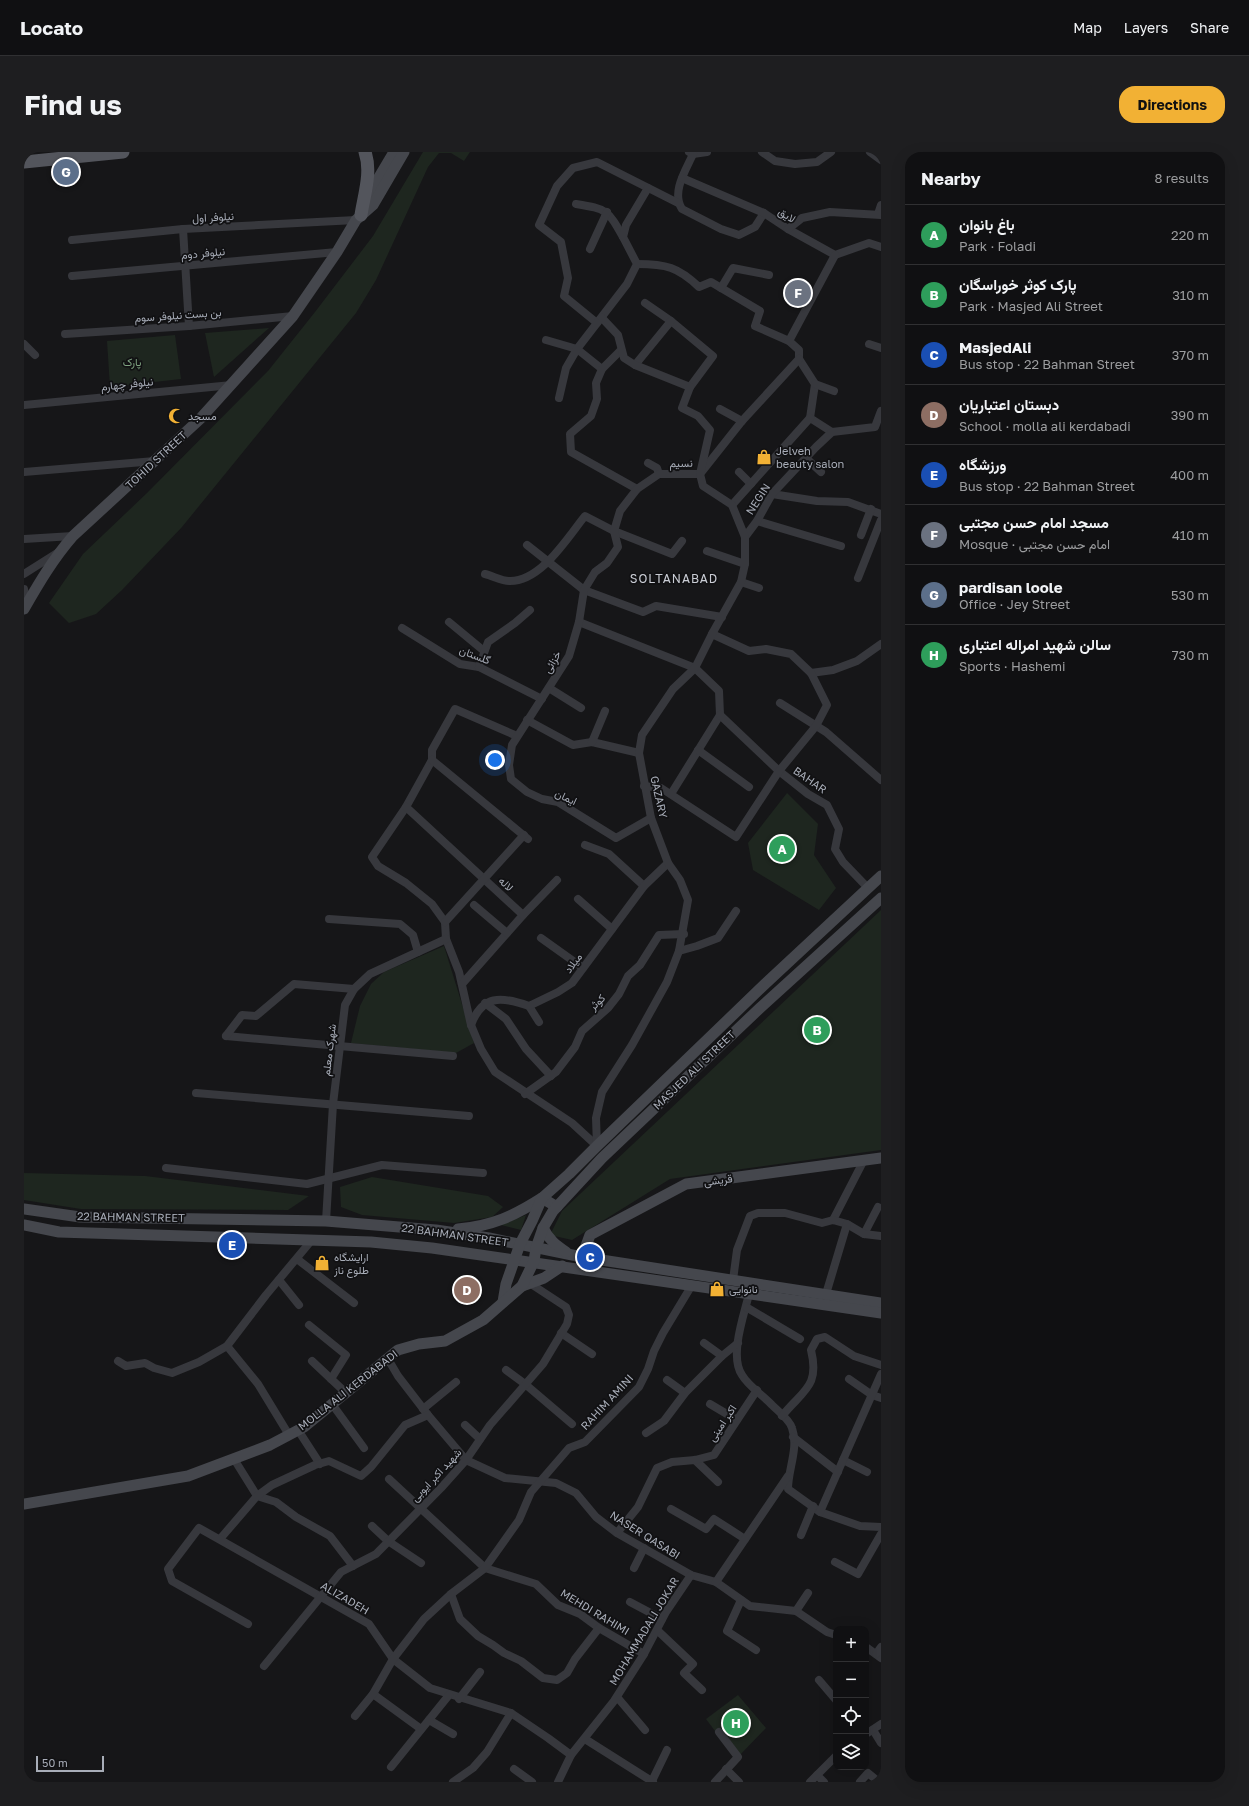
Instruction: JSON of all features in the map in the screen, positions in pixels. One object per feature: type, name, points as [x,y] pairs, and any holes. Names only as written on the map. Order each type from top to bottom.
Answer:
[{"type":"main road","points":[[24,162],[123,152]]},
{"type":"main road","points":[[358,218],[367,179],[368,161],[365,152]]},
{"type":"main road","name":"TOHID STREET","points":[[25,606],[58,552],[73,536],[200,419],[293,316],[337,252],[358,218],[366,198],[394,152]]},
{"type":"main road","name":"TOHID STREET","points":[[358,218],[373,205],[404,152]]},
{"type":"main road","name":"MASJED ALI STREET","points":[[436,1230],[474,1228],[492,1224],[519,1213],[542,1198],[569,1174],[750,998],[881,876]]},
{"type":"main road","name":"MASJED ALI STREET","points":[[526,1285],[543,1228],[556,1207],[602,1158],[760,1008],[881,898]]},
{"type":"main road","points":[[750,998],[760,1008]]},
{"type":"main road","name":"قریشی","points":[[577,1256],[590,1235],[686,1184],[881,1158]]},
{"type":"main road","points":[[503,1302],[506,1284],[520,1244],[542,1198],[556,1207]]},
{"type":"main road","name":"22 BAHMAN STREET","points":[[24,1209],[71,1216],[326,1221],[436,1230],[489,1238],[577,1256],[881,1303]]},
{"type":"main road","points":[[69,1232],[71,1216]]},
{"type":"main road","name":"22 BAHMAN STREET","points":[[24,1226],[69,1232],[371,1242],[432,1248],[534,1261],[881,1313]]},
{"type":"main road","points":[[543,1228],[553,1243],[577,1256]]},
{"type":"main road","points":[[526,1285],[562,1266]]},
{"type":"main road","name":"MOLLA ALI KERDABADI","points":[[24,1504],[188,1476],[270,1445],[294,1433],[346,1394],[398,1350],[419,1344],[444,1341],[482,1320],[526,1285]]},
{"type":"street","points":[[678,203],[682,178],[691,153],[707,152]]},
{"type":"street","points":[[762,152],[775,161],[795,164],[817,162],[832,152]]},
{"type":"street","points":[[870,152],[881,160]]},
{"type":"street","points":[[690,387],[624,358],[618,335],[600,320],[564,296],[568,278],[561,242],[539,225],[556,186],[573,168],[597,162],[678,203],[682,209],[700,219],[721,229],[739,235],[755,227],[764,213]]},
{"type":"street","name":"لایق","points":[[682,178],[764,213],[788,229],[835,255]]},
{"type":"street","points":[[623,237],[626,225],[648,188]]},
{"type":"street","points":[[576,204],[594,207],[607,212],[623,237],[637,264]]},
{"type":"street","points":[[788,229],[802,218],[830,212],[880,215],[881,205]]},
{"type":"street","points":[[590,248],[607,212]]},
{"type":"street","name":"نیلوفر اول","points":[[72,240],[183,229],[358,218]]},
{"type":"street","points":[[183,229],[189,326]]},
{"type":"street","points":[[789,341],[835,255],[869,243],[881,247]]},
{"type":"street","name":"نیلوفر دوم","points":[[72,276],[337,252]]},
{"type":"street","points":[[560,398],[566,368],[577,349],[627,284],[637,264]]},
{"type":"street","points":[[637,264],[665,266],[685,274],[699,287],[710,282],[760,311],[755,326],[789,341],[799,350],[798,359],[815,384],[834,391]]},
{"type":"street","points":[[721,288],[733,268],[769,275]]},
{"type":"street","points":[[645,303],[671,321],[713,356],[690,387],[682,408],[698,416],[710,430],[700,474],[703,486],[732,505],[810,418],[815,384]]},
{"type":"street","name":"بن بست نیلوفر سوم","points":[[65,334],[189,326],[293,316]]},
{"type":"street","points":[[635,364],[671,321]]},
{"type":"street","points":[[546,340],[577,349],[602,369]]},
{"type":"street","points":[[24,344],[35,355]]},
{"type":"street","points":[[869,344],[881,348]]},
{"type":"street","points":[[621,350],[602,369],[596,383],[597,399],[591,416],[570,434],[571,452],[637,489]]},
{"type":"street","name":"نسیم","points":[[584,590],[595,572],[607,563],[618,547],[614,531],[620,511],[637,489],[659,474],[700,474],[742,421],[798,359]]},
{"type":"street","name":"نیلوفر چهارم","points":[[24,405],[232,385]]},
{"type":"street","points":[[720,409],[742,421]]},
{"type":"street","points":[[810,418],[832,432],[878,430],[881,411]]},
{"type":"street","name":"NEGIN","points":[[746,537],[772,494],[832,432]]},
{"type":"street","points":[[806,458],[821,472]]},
{"type":"street","points":[[24,472],[155,461]]},
{"type":"street","points":[[648,463],[657,468],[659,474]]},
{"type":"street","points":[[739,472],[751,484]]},
{"type":"street","points":[[772,494],[817,501],[848,502],[871,509],[881,514]]},
{"type":"street","name":"GAZARY","points":[[597,1146],[596,1118],[602,1092],[632,1044],[667,982],[684,934],[688,900],[680,880],[668,863],[651,818],[639,753],[642,735],[673,689],[695,668],[712,634],[742,582],[745,564],[746,537],[732,505]]},
{"type":"street","points":[[861,535],[871,509]]},
{"type":"street","points":[[486,574],[508,581],[521,581],[548,562],[585,516],[614,531],[672,554],[682,541]]},
{"type":"street","points":[[858,578],[881,520]]},
{"type":"street","points":[[757,521],[841,546]]},
{"type":"street","points":[[24,539],[73,536]]},
{"type":"street","points":[[527,546],[584,590],[644,612],[656,606],[722,617]]},
{"type":"street","points":[[708,551],[745,564]]},
{"type":"street","points":[[24,574],[58,552]]},
{"type":"street","points":[[742,582],[759,588]]},
{"type":"street","points":[[24,589],[25,606]]},
{"type":"street","name":"خزائی","points":[[518,736],[569,656],[579,622],[584,590]]},
{"type":"street","points":[[479,667],[488,642],[515,623],[530,610]]},
{"type":"street","points":[[449,622],[484,651]]},
{"type":"street","points":[[579,622],[695,668],[719,691],[720,715],[671,794]]},
{"type":"street","name":"گلستان","points":[[402,628],[460,664],[479,667],[542,699]]},
{"type":"street","points":[[644,786],[661,788],[736,837],[779,771],[816,726],[827,705],[811,674],[791,654],[766,650],[749,652],[712,634]]},
{"type":"street","points":[[811,674],[833,670],[858,661],[881,644]]},
{"type":"street","points":[[549,688],[581,708]]},
{"type":"street","points":[[780,703],[826,732],[881,780]]},
{"type":"street","points":[[518,736],[455,709],[432,750],[432,760],[406,807],[372,857],[378,866],[406,883],[432,904],[445,922],[446,939],[462,984],[471,1025],[481,1049],[495,1072],[525,1094],[572,1123],[597,1146]]},
{"type":"street","points":[[592,742],[605,711]]},
{"type":"street","points":[[720,715],[779,771]]},
{"type":"street","points":[[527,720],[573,745],[592,742],[639,753]]},
{"type":"street","name":"ایمان","points":[[518,736],[512,745],[509,765],[511,779],[527,792],[542,799],[558,802],[616,838],[651,818]]},
{"type":"street","points":[[698,750],[750,787]]},
{"type":"street","points":[[432,760],[526,837],[445,922]]},
{"type":"street","name":"BAHAR","points":[[779,771],[808,794],[827,804],[839,829],[835,848],[843,862],[868,888]]},
{"type":"street","name":"لاله","points":[[406,807],[486,879],[523,915]]},
{"type":"street","points":[[585,845],[609,854],[644,886]]},
{"type":"street","name":"میلاد","points":[[529,1006],[552,996],[572,983],[644,886],[668,863]]},
{"type":"street","points":[[462,984],[523,915],[557,880]]},
{"type":"street","points":[[578,899],[612,929]]},
{"type":"street","points":[[474,905],[507,933]]},
{"type":"street","points":[[679,951],[718,938],[736,911]]},
{"type":"street","points":[[329,918],[400,924],[413,935],[418,952]]},
{"type":"street","name":"کوثر","points":[[525,1094],[556,1072],[575,1047],[582,1031],[608,1008],[620,994],[628,976],[640,965],[659,935],[684,934]]},
{"type":"street","points":[[541,938],[583,968]]},
{"type":"street","name":"شهرک معلم","points":[[326,1221],[333,1104],[345,1005],[354,989],[370,974],[446,939]]},
{"type":"street","points":[[354,989],[294,984],[256,1016],[242,1015],[226,1036],[453,1056]]},
{"type":"street","points":[[471,1025],[476,1012],[485,1003],[502,1000],[518,1002],[529,1006],[539,1022]]},
{"type":"street","points":[[485,1003],[506,1020],[526,1049],[551,1076]]},
{"type":"street","points":[[196,1093],[469,1116]]},
{"type":"street","points":[[833,1220],[864,1160]]},
{"type":"street","points":[[166,1168],[307,1184],[357,1170],[382,1165],[483,1173]]},
{"type":"street","points":[[864,1234],[878,1207]]},
{"type":"street","points":[[733,1280],[737,1250],[750,1216],[758,1213],[785,1213],[822,1223],[833,1220],[847,1224],[864,1234],[881,1236]]},
{"type":"street","points":[[826,1294],[847,1224]]},
{"type":"street","points":[[118,1361],[126,1366],[145,1363],[154,1368],[172,1373],[199,1362],[227,1346],[266,1295],[311,1241]]},
{"type":"street","points":[[297,1259],[354,1303]]},
{"type":"street","points":[[280,1280],[299,1305]]},
{"type":"street","name":"شهید اکبر ایوبی","points":[[264,1666],[341,1572],[376,1554],[441,1488],[466,1460],[490,1425],[543,1364],[567,1324],[569,1315],[566,1307],[526,1285]]},
{"type":"street","name":"RAHIM AMINI","points":[[355,1716],[373,1694],[392,1659],[424,1619],[451,1594],[486,1568],[518,1520],[531,1492],[569,1448],[585,1442],[639,1387],[660,1339],[692,1285]]},
{"type":"street","points":[[749,1294],[738,1343],[737,1360],[741,1375],[765,1397],[792,1427],[795,1449],[788,1476],[788,1489],[820,1512],[860,1526],[881,1527]]},
{"type":"street","points":[[746,1307],[800,1339]]},
{"type":"street","points":[[309,1325],[346,1355],[331,1379]]},
{"type":"street","points":[[561,1333],[592,1354]]},
{"type":"street","points":[[782,1416],[807,1388],[813,1377],[811,1350],[817,1339],[825,1337],[854,1356],[881,1365]]},
{"type":"street","points":[[704,1343],[722,1356]]},
{"type":"street","points":[[646,1433],[664,1421],[685,1393],[722,1356],[738,1343]]},
{"type":"street","points":[[227,1346],[258,1384],[294,1433],[320,1464]]},
{"type":"street","points":[[388,1359],[398,1376],[466,1460]]},
{"type":"street","points":[[312,1361],[346,1394]]},
{"type":"street","points":[[506,1370],[572,1424]]},
{"type":"street","points":[[820,1512],[881,1374]]},
{"type":"street","points":[[849,1379],[881,1398]]},
{"type":"street","points":[[667,1380],[685,1393]]},
{"type":"street","points":[[220,1539],[257,1496],[272,1486],[320,1464],[328,1461],[347,1468],[360,1476],[370,1467],[405,1426],[426,1412],[456,1382]]},
{"type":"street","name":"اکبر امینی","points":[[617,1533],[638,1507],[657,1468],[672,1462],[695,1460],[714,1455],[757,1390]]},
{"type":"street","points":[[332,1404],[364,1448]]},
{"type":"street","points":[[710,1404],[737,1420]]},
{"type":"street","points":[[466,1425],[480,1439]]},
{"type":"street","points":[[793,1437],[838,1472]]},
{"type":"street","points":[[234,1459],[257,1496],[276,1502],[296,1517],[330,1536],[353,1566]]},
{"type":"street","name":"NASER QASABI","points":[[466,1460],[505,1478],[556,1483],[576,1493],[596,1517],[617,1533],[691,1575],[716,1582],[750,1606],[796,1611]]},
{"type":"street","points":[[695,1460],[718,1482]]},
{"type":"street","points":[[843,1460],[867,1472]]},
{"type":"street","points":[[716,1582],[788,1476]]},
{"type":"street","name":"MEHDI RAHIMI","points":[[389,1479],[486,1568],[536,1584],[558,1605],[580,1614],[598,1628],[644,1654]]},
{"type":"street","points":[[802,1535],[812,1506]]},
{"type":"street","points":[[671,1510],[706,1529],[714,1519],[745,1539]]},
{"type":"street","points":[[372,1526],[388,1541],[421,1563]]},
{"type":"street","name":"ALIZADEH","points":[[248,1624],[172,1580],[168,1569],[199,1528],[322,1596],[369,1624],[392,1659],[430,1688],[459,1699],[487,1705],[511,1713],[571,1755]]},
{"type":"street","points":[[835,1562],[858,1574],[881,1534]]},
{"type":"street","points":[[634,1568],[644,1548]]},
{"type":"street","name":"MOHAMMADALI JOKAR","points":[[558,1782],[571,1755],[585,1739],[616,1697],[644,1654],[662,1619],[691,1575]]},
{"type":"street","points":[[808,1592],[796,1611],[827,1632],[833,1634]]},
{"type":"street","points":[[451,1594],[460,1619],[478,1636],[494,1645],[504,1653],[521,1661],[543,1678],[557,1680],[567,1673],[575,1659],[598,1628]]},
{"type":"street","points":[[742,1600],[727,1631],[756,1650]]},
{"type":"street","points":[[630,1602],[662,1619]]},
{"type":"street","points":[[657,1630],[693,1664],[684,1673],[702,1690]]},
{"type":"street","points":[[869,1648],[879,1653]]},
{"type":"street","points":[[459,1699],[480,1672]]},
{"type":"street","points":[[819,1680],[834,1698]]},
{"type":"street","points":[[373,1694],[421,1729]]},
{"type":"street","points":[[391,1767],[449,1695]]},
{"type":"street","points":[[616,1697],[645,1730]]},
{"type":"street","points":[[453,1782],[472,1768],[487,1752],[511,1713]]},
{"type":"street","points":[[429,1720],[453,1734]]},
{"type":"street","points":[[869,1732],[881,1724]]},
{"type":"street","points":[[715,1782],[738,1757],[719,1732]]},
{"type":"street","points":[[869,1734],[881,1743]]},
{"type":"street","points":[[585,1739],[641,1779],[652,1781],[667,1750]]},
{"type":"street","points":[[810,1782],[833,1759]]},
{"type":"street","points":[[514,1769],[532,1782]]},
{"type":"street","points":[[726,1769],[739,1782]]},
{"type":"street","points":[[860,1782],[868,1773],[880,1782]]},
{"type":"street","points":[[817,1775],[824,1782]]},
{"type":"green space","points":[[423,152],[470,152],[464,161],[451,153],[439,153],[428,167],[376,280],[356,313],[182,527],[122,590],[96,614],[69,623],[49,603],[83,554],[147,493],[268,371],[373,236]]},
{"type":"green space","points":[[269,328],[214,377],[205,333]]},
{"type":"green space","name":"پارک","points":[[175,335],[181,379],[110,387],[107,341]]},
{"type":"green space","points":[[787,793],[818,824],[814,855],[836,888],[819,910],[753,870],[748,843]]},
{"type":"green space","points":[[881,910],[881,1150],[670,1179],[572,1240],[550,1235],[562,1211]]},
{"type":"green space","points":[[444,946],[474,1043],[456,1053],[351,1043],[360,1006],[371,984],[384,972]]},
{"type":"green space","points":[[24,1173],[145,1176],[309,1196],[288,1210],[81,1209],[24,1200]]},
{"type":"green space","points":[[372,1177],[488,1196],[503,1207],[492,1217],[454,1223],[362,1215],[341,1207],[340,1187]]},
{"type":"green space","points":[[526,1215],[521,1230],[501,1225]]},
{"type":"green space","points":[[738,1695],[766,1728],[738,1757],[719,1728],[715,1731],[706,1719]]},
{"type":"place","name":"pardisan loole","points":[[66,172]]},
{"type":"place","name":"مسجد امام حسن مجتبی","points":[[798,293]]},
{"type":"place","name":"مسجد","points":[[176,416]]},
{"type":"place","name":"Jelveh beauty salon","points":[[764,457]]},
{"type":"place","name":"باغ بانوان","points":[[782,849]]},
{"type":"place","name":"پارک کوثر خوراسگان","points":[[817,1030]]},
{"type":"place","name":"ورزشگاه","points":[[232,1245]]},
{"type":"place","name":"MasjedAli","points":[[590,1257]]},
{"type":"place","name":"ارایشگاه طلوع ناز","points":[[322,1263]]},
{"type":"place","name":"نانوایی","points":[[717,1289]]},
{"type":"place","name":"دبستان اعتباریان","points":[[467,1290]]},
{"type":"place","name":"سالن شهید امراله اعتباری","points":[[736,1723]]},
{"type":"district","name":"SOLTANABAD","points":[[674,579]]}]
